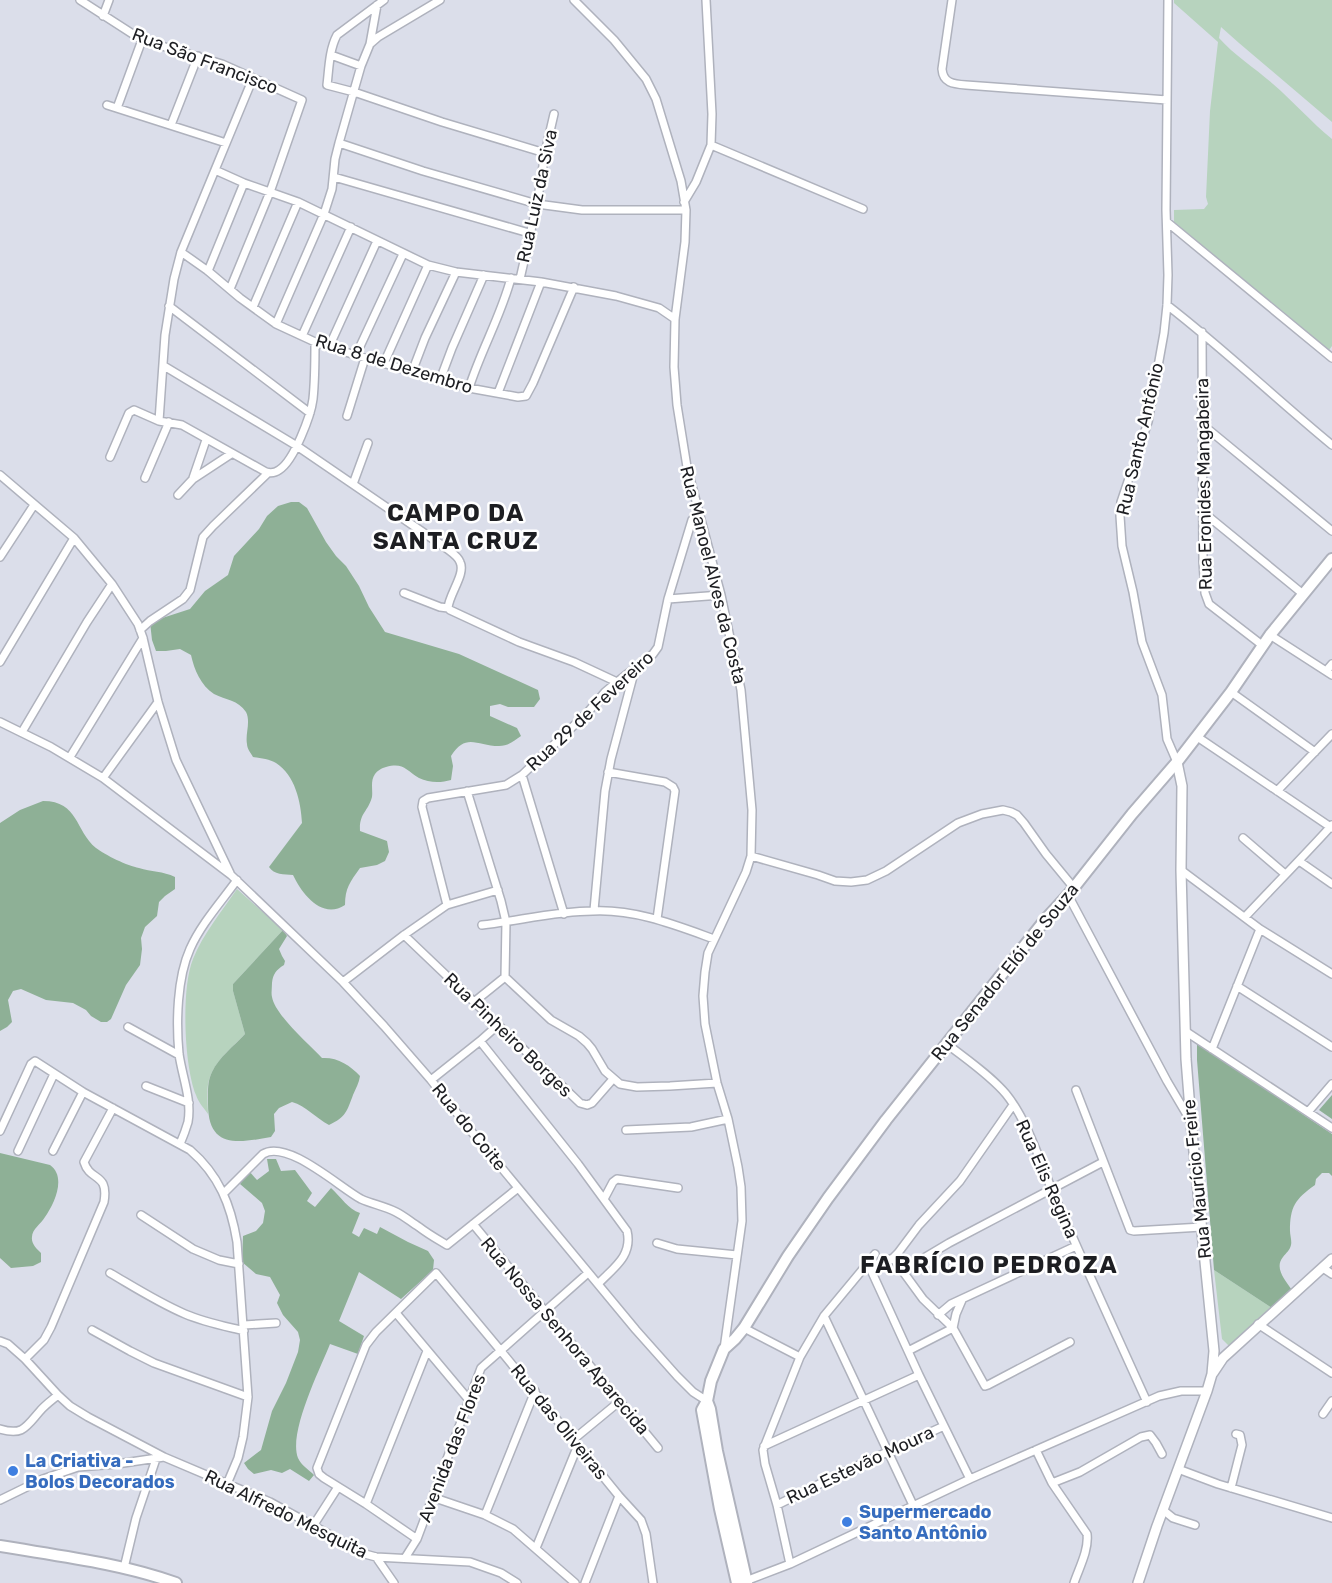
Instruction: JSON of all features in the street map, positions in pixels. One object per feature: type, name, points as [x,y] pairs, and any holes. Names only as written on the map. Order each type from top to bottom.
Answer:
[{"type":"main road","name":"Rua Senador Elói de Souza","points":[[743,1583],[702,1410],[724,1349],[744,1328],[788,1256],[856,1159],[1045,920],[1071,892],[1132,814],[1177,762],[1231,692],[1262,645],[1332,560]]},
{"type":"main road","points":[[0,1546],[124,1568],[177,1583]]},
{"type":"street","name":"Rua São Francisco","points":[[80,0],[142,40],[222,64],[302,100],[270,192]]},
{"type":"street","points":[[104,16],[109,0]]},
{"type":"street","points":[[384,0],[337,35],[331,55],[327,85],[545,153]]},
{"type":"street","points":[[370,44],[440,0]]},
{"type":"street","name":"Rua Manoel Alves da Costa","points":[[574,0],[614,40],[646,79],[656,99],[681,181],[685,206],[685,242],[675,319],[674,367],[677,405],[683,449],[722,595],[741,690],[752,810],[751,856],[728,913],[708,952],[704,996],[705,1024],[717,1083],[728,1119],[741,1187],[742,1221],[724,1349]]},
{"type":"street","points":[[339,143],[423,171],[537,204],[582,210],[685,206],[711,145],[712,114],[706,0]]},
{"type":"street","points":[[952,0],[942,69],[944,78],[950,83],[1167,100]]},
{"type":"street","name":"Rua Santo Antônio","points":[[1168,0],[1167,305],[1148,422],[1121,502],[1119,516],[1122,546],[1142,642],[1161,695],[1167,738],[1177,762]]},
{"type":"street","points":[[276,324],[324,214],[334,177],[339,143],[361,66],[370,44],[377,5]]},
{"type":"street","points":[[117,108],[142,40]]},
{"type":"street","points":[[331,55],[361,66]]},
{"type":"street","points":[[171,125],[198,56]]},
{"type":"street","points":[[159,421],[165,335],[181,252],[253,78]]},
{"type":"street","points":[[107,105],[226,143]]},
{"type":"street","name":"Rua Luiz da Siva","points":[[520,279],[554,114]]},
{"type":"street","points":[[711,145],[863,209]]},
{"type":"street","points":[[214,170],[298,202],[428,265],[456,272],[574,287],[641,302],[658,308],[675,319]]},
{"type":"street","points":[[334,177],[529,233]]},
{"type":"street","points":[[208,271],[244,183]]},
{"type":"street","points":[[230,289],[270,192]]},
{"type":"street","points":[[253,307],[298,202]]},
{"type":"street","points":[[1167,222],[1332,358]]},
{"type":"street","points":[[302,336],[351,227]]},
{"type":"street","points":[[329,347],[377,241]]},
{"type":"street","name":"Rua 8 de Dezembro","points":[[181,252],[276,324],[315,342],[469,388],[518,397],[525,397],[533,383],[574,287]]},
{"type":"street","points":[[356,355],[403,254]]},
{"type":"street","points":[[384,363],[428,265]]},
{"type":"street","points":[[411,372],[456,272]]},
{"type":"street","points":[[440,380],[484,275]]},
{"type":"street","points":[[469,388],[511,278]]},
{"type":"street","points":[[498,393],[541,282]]},
{"type":"street","points":[[1167,305],[1202,332],[1275,398],[1332,445]]},
{"type":"street","points":[[169,306],[310,413]]},
{"type":"street","name":"Rua Eronides Mangabeira","points":[[1202,332],[1204,589],[1209,604],[1262,645]]},
{"type":"street","points":[[110,457],[130,412],[136,411],[159,421],[182,425],[268,473],[281,470],[297,446],[310,413],[315,381],[315,342]]},
{"type":"street","points":[[347,416],[365,358]]},
{"type":"street","points":[[164,366],[297,446],[446,548],[460,561],[462,568],[449,599],[448,608]]},
{"type":"street","points":[[145,478],[169,422]]},
{"type":"street","points":[[1203,425],[1332,531]]},
{"type":"street","points":[[193,479],[206,440]]},
{"type":"street","points":[[353,484],[368,443]]},
{"type":"street","points":[[178,495],[193,479],[231,454]]},
{"type":"street","points":[[70,757],[150,621],[183,599],[190,590],[203,537],[268,473]]},
{"type":"street","points":[[0,475],[74,538],[112,584],[125,604],[142,634],[158,702],[176,760],[234,878]]},
{"type":"street","points":[[0,557],[34,505]]},
{"type":"street","points":[[1203,512],[1303,594]]},
{"type":"street","name":"Rua 29 de Fevereiro","points":[[447,905],[422,807],[423,801],[428,798],[506,785],[522,775],[617,682],[653,654],[658,647],[668,599],[692,520],[699,513]]},
{"type":"street","points":[[0,662],[74,538]]},
{"type":"street","points":[[22,732],[112,584]]},
{"type":"street","points":[[404,593],[440,608],[448,608],[519,642],[580,664],[617,682]]},
{"type":"street","points":[[668,599],[722,595]]},
{"type":"street","points":[[1270,635],[1329,673],[1332,664]]},
{"type":"street","points":[[594,910],[608,772],[635,669]]},
{"type":"street","points":[[1231,692],[1315,752]]},
{"type":"street","points":[[104,778],[158,702]]},
{"type":"street","points":[[0,722],[70,757],[104,778],[234,878]]},
{"type":"street","points":[[1277,791],[1332,734]]},
{"type":"street","points":[[1196,736],[1332,826],[1245,917]]},
{"type":"street","name":"Rua Maurício Freire","points":[[1138,1583],[1212,1374],[1213,1342],[1191,1122],[1185,1031],[1181,870],[1182,786],[1177,762]]},
{"type":"street","points":[[608,772],[656,780],[670,784],[675,791],[657,919]]},
{"type":"street","points":[[522,775],[564,914]]},
{"type":"street","points":[[467,791],[506,922],[505,977],[550,1020],[579,1036],[592,1048],[605,1071],[620,1084],[670,1086],[717,1083]]},
{"type":"street","points":[[751,856],[835,882],[867,880],[886,871],[958,823],[982,814],[1004,810],[1017,815],[1071,892],[1167,1081],[1191,1122]]},
{"type":"street","points":[[1242,838],[1285,874]]},
{"type":"street","points":[[1299,861],[1332,884]]},
{"type":"street","points":[[1181,870],[1260,928],[1332,974]]},
{"type":"street","points":[[180,1144],[188,1122],[189,1103],[179,1055],[179,1008],[185,963],[190,948],[234,878]]},
{"type":"street","name":"Rua do Coite","points":[[234,878],[343,982],[431,1080],[636,1330],[693,1392],[707,1401]]},
{"type":"street","points":[[343,982],[447,905],[498,890]]},
{"type":"street","points":[[482,926],[594,910],[657,919],[714,939]]},
{"type":"street","points":[[1212,1048],[1260,928]]},
{"type":"street","name":"Rua Pinheiro Borges","points":[[404,935],[580,1103],[587,1106],[592,1103],[613,1078]]},
{"type":"street","points":[[474,1002],[505,977]]},
{"type":"street","points":[[1237,986],[1332,1047]]},
{"type":"street","points":[[431,1080],[498,1024]]},
{"type":"street","points":[[128,1027],[179,1055]]},
{"type":"street","points":[[1185,1031],[1332,1128]]},
{"type":"street","points":[[480,1041],[627,1231],[629,1243],[627,1250],[622,1259],[598,1284]]},
{"type":"street","name":"Rua Elis Regina","points":[[947,1044],[989,1078],[1005,1093],[1013,1105],[1147,1402]]},
{"type":"street","points":[[0,1131],[31,1064],[35,1061],[82,1092],[180,1144],[202,1160],[215,1178],[224,1193],[234,1222],[248,1397],[238,1458],[227,1484]]},
{"type":"street","points":[[18,1151],[54,1074]]},
{"type":"street","points":[[1308,1112],[1332,1084]]},
{"type":"street","points":[[146,1086],[189,1103]]},
{"type":"street","points":[[1076,1090],[1102,1162],[1128,1225],[1133,1231],[1202,1227]]},
{"type":"street","points":[[53,1151],[82,1092]]},
{"type":"street","points":[[866,1268],[892,1258],[898,1253],[919,1225],[960,1181],[1013,1105]]},
{"type":"street","points":[[25,1359],[44,1340],[51,1327],[104,1202],[104,1184],[86,1168],[84,1161],[113,1108]]},
{"type":"street","points":[[626,1130],[691,1127],[728,1119]]},
{"type":"street","points":[[224,1193],[262,1154],[268,1150],[277,1150],[301,1159],[362,1199],[396,1212],[447,1245],[518,1188]]},
{"type":"street","points":[[902,1271],[949,1243],[1102,1162]]},
{"type":"street","points":[[604,1199],[616,1179],[678,1188]]},
{"type":"street","points":[[141,1215],[193,1249],[219,1260],[239,1264]]},
{"type":"street","name":"Rua Nossa Senhora Aparecida","points":[[473,1224],[658,1448]]},
{"type":"street","points":[[657,1243],[677,1249],[737,1255]]},
{"type":"street","points":[[938,1315],[945,1308],[1076,1246]]},
{"type":"street","points":[[790,1564],[763,1456],[764,1446],[800,1357],[824,1316],[866,1268],[875,1254]]},
{"type":"street","points":[[892,1258],[923,1299],[954,1328],[985,1386],[1070,1342]]},
{"type":"street","points":[[1212,1374],[1223,1358],[1258,1324],[1332,1259]]},
{"type":"street","points":[[866,1268],[970,1479]]},
{"type":"street","points":[[1323,1268],[1332,1274]]},
{"type":"street","points":[[110,1273],[186,1314],[208,1322],[244,1328],[276,1323]]},
{"type":"street","name":"Rua das Oliveiras","points":[[396,1313],[436,1273],[644,1524],[653,1583]]},
{"type":"street","name":"Avenida das Flores","points":[[405,1558],[417,1539],[481,1368],[588,1273]]},
{"type":"street","points":[[954,1328],[956,1314],[962,1300]]},
{"type":"street","points":[[417,1539],[319,1474],[317,1467],[366,1345],[396,1313],[469,1400]]},
{"type":"street","points":[[824,1316],[913,1505]]},
{"type":"street","points":[[1258,1324],[1332,1373]]},
{"type":"street","points":[[744,1328],[800,1357]]},
{"type":"street","points":[[908,1351],[954,1328]]},
{"type":"street","points":[[92,1330],[154,1363],[248,1397]]},
{"type":"street","name":"Rua Alfredo Mesquita","points":[[0,1341],[8,1344],[58,1395],[88,1418],[160,1458],[270,1502],[354,1548],[376,1557]]},
{"type":"street","points":[[1213,1342],[1218,1349],[1229,1352]]},
{"type":"street","points":[[366,1504],[428,1351]]},
{"type":"street","points":[[764,1446],[919,1375]]},
{"type":"street","points":[[485,1515],[535,1391]]},
{"type":"street","points":[[743,1583],[790,1564],[970,1479],[1159,1396],[1181,1391],[1207,1391]]},
{"type":"street","points":[[0,1430],[12,1432],[26,1427],[58,1395]]},
{"type":"street","points":[[536,1548],[576,1442],[620,1401]]},
{"type":"street","points":[[1323,1414],[1332,1401]]},
{"type":"street","name":"Rua Estevão Moura","points":[[777,1505],[944,1426]]},
{"type":"street","points":[[1231,1488],[1242,1445],[1240,1435],[1236,1434]]},
{"type":"street","points":[[1052,1483],[1080,1472],[1141,1437],[1150,1435],[1161,1454]]},
{"type":"street","points":[[1036,1450],[1052,1483],[1087,1534],[1085,1551],[1074,1583]]},
{"type":"street","points":[[0,1500],[43,1479],[78,1467],[160,1458],[136,1518],[124,1568]]},
{"type":"street","points":[[1178,1469],[1231,1488],[1332,1518]]},
{"type":"street","points":[[313,1526],[338,1487]]},
{"type":"street","points":[[585,1583],[619,1496]]},
{"type":"street","points":[[432,1497],[485,1515],[513,1530],[574,1583]]},
{"type":"street","points":[[1163,1510],[1173,1518],[1195,1525]]},
{"type":"street","points":[[376,1557],[470,1562],[501,1573],[517,1583]]},
{"type":"street","points":[[376,1557],[394,1583]]},
{"type":"green space","points":[[1174,0],[1332,0],[1332,122],[1221,27],[1219,38],[1332,139],[1332,346],[1329,350],[1174,222],[1174,210],[1204,209],[1208,204],[1206,197],[1210,111],[1218,42],[1174,3]]},
{"type":"green space","points":[[299,502],[307,508],[326,542],[359,586],[385,632],[459,654],[538,690],[540,699],[534,707],[508,707],[500,704],[490,706],[490,716],[517,728],[521,736],[502,746],[472,742],[462,744],[451,756],[453,766],[451,780],[427,781],[396,765],[384,767],[376,773],[373,777],[372,797],[362,816],[360,831],[387,841],[389,852],[385,861],[360,868],[349,885],[345,905],[337,909],[328,909],[314,903],[307,897],[293,875],[276,873],[269,867],[302,823],[300,806],[296,790],[283,768],[271,761],[253,757],[249,751],[246,712],[239,705],[214,694],[205,686],[196,671],[191,655],[180,649],[156,651],[152,640],[150,622],[190,609],[205,591],[228,575],[234,556],[259,529],[267,516],[278,506]]},
{"type":"green space","points":[[43,801],[55,802],[70,811],[89,841],[105,854],[134,867],[175,877],[175,889],[159,902],[157,916],[145,927],[141,938],[140,965],[126,985],[111,1019],[101,1022],[73,1003],[46,1000],[21,989],[13,991],[8,1000],[12,1022],[0,1031],[0,823],[20,810]]},
{"type":"green space","points":[[237,889],[283,930],[233,984],[245,1034],[215,1066],[209,1080],[208,1114],[197,1098],[189,1066],[186,1007],[189,972],[202,941]]},
{"type":"green space","points":[[283,930],[287,936],[279,949],[285,961],[284,965],[275,972],[272,980],[274,1004],[286,1021],[322,1058],[338,1060],[348,1065],[360,1076],[359,1081],[345,1113],[329,1125],[302,1106],[292,1102],[279,1108],[274,1114],[275,1131],[271,1137],[247,1141],[227,1140],[213,1129],[209,1119],[208,1092],[209,1080],[215,1067],[245,1034],[233,984]]},
{"type":"green space","points":[[1197,1043],[1332,1134],[1332,1176],[1329,1173],[1322,1173],[1316,1179],[1315,1185],[1295,1204],[1290,1223],[1291,1245],[1280,1265],[1280,1270],[1292,1290],[1272,1308],[1214,1270]]},
{"type":"green space","points":[[1332,1095],[1332,1119],[1319,1110]]},
{"type":"green space","points":[[0,1153],[50,1165],[58,1176],[57,1191],[52,1205],[32,1234],[33,1244],[41,1253],[41,1262],[33,1266],[11,1268],[0,1258]]},
{"type":"green space","points":[[267,1159],[276,1159],[281,1171],[295,1170],[312,1193],[307,1201],[315,1207],[331,1188],[348,1206],[360,1213],[352,1233],[359,1237],[364,1228],[377,1234],[380,1227],[428,1251],[434,1260],[433,1270],[401,1299],[359,1272],[339,1321],[364,1336],[358,1354],[330,1344],[313,1384],[297,1433],[296,1447],[299,1461],[314,1475],[309,1481],[290,1469],[282,1473],[271,1470],[254,1474],[244,1463],[261,1450],[272,1411],[286,1383],[298,1352],[300,1340],[298,1332],[283,1315],[277,1303],[280,1295],[270,1277],[256,1274],[242,1262],[243,1236],[256,1231],[263,1223],[265,1211],[262,1203],[240,1184],[249,1171],[257,1180],[269,1171]]},
{"type":"green space","points":[[1214,1270],[1272,1308],[1230,1347],[1222,1339]]},
{"type":"place","name":"La Criativa - Bolos Decorados","points":[[13,1471]]},
{"type":"place","name":"Supermercado Santo Antônio","points":[[847,1522]]},
{"type":"district","name":"CAMPO DA SANTA CRUZ","points":[[456,527]]},
{"type":"district","name":"FABRÍCIO PEDROZA","points":[[989,1265]]}]
